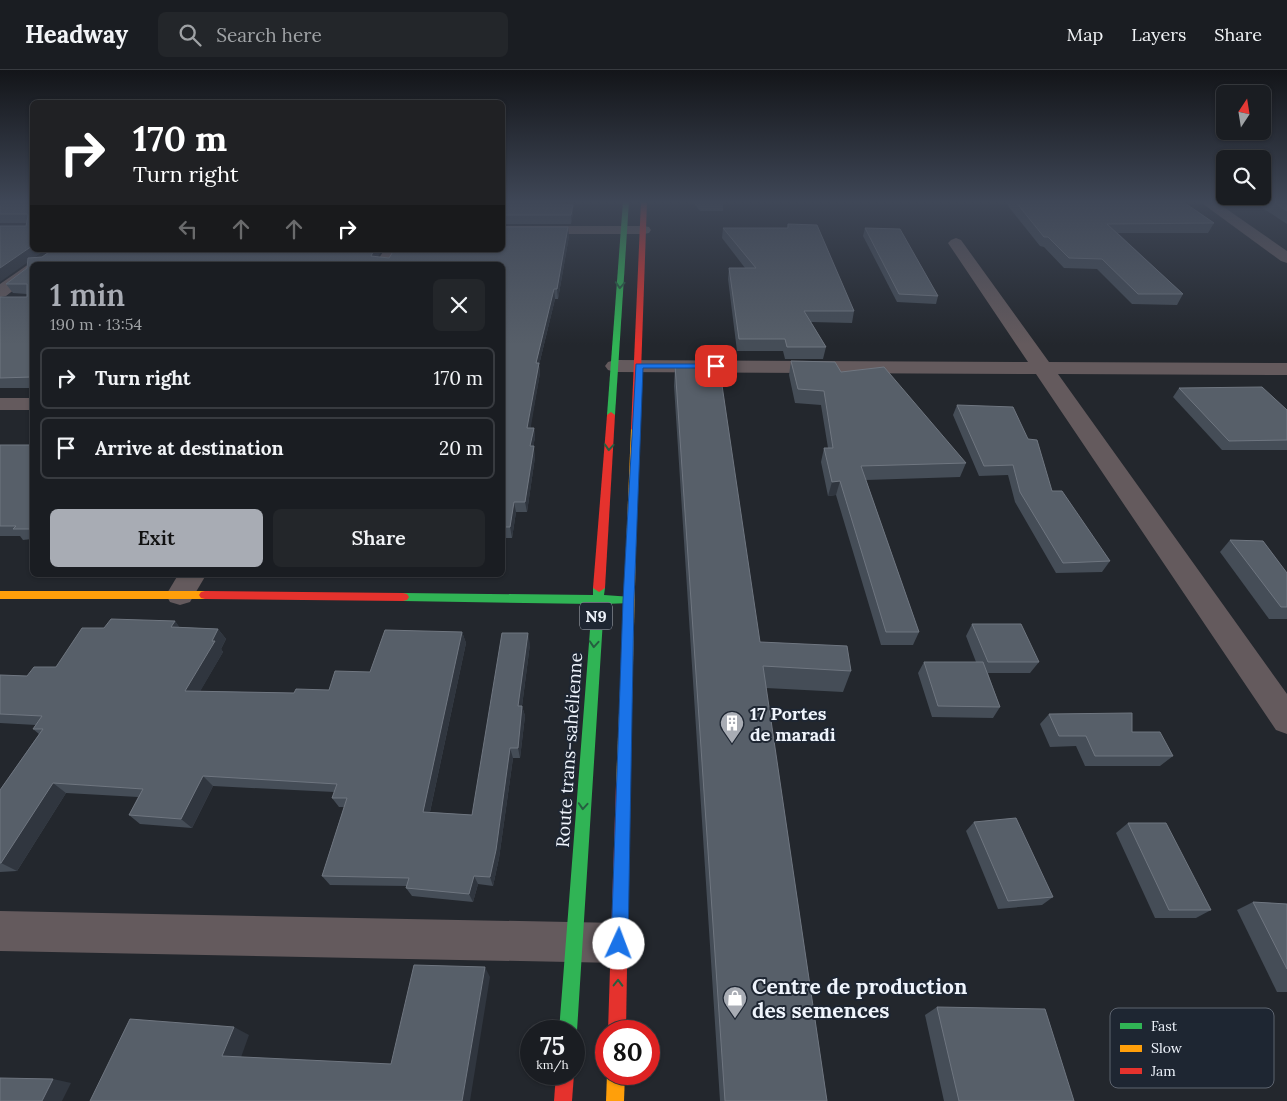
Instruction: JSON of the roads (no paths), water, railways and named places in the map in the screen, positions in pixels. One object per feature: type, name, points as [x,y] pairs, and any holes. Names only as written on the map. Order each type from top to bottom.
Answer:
[{"type":"main road","name":"Route trans-sahélienne","points":[[569,1020],[623,249]]},
{"type":"main road","name":"N9","points":[[617,1020],[628,600],[643,249]]},
{"type":"main road","points":[[0,595],[186,585],[628,600]]},
{"type":"main road","points":[[563,1101],[564,1085]]},
{"type":"main road","points":[[615,1101],[616,1085]]},
{"type":"street","points":[[960,249],[1287,720]]},
{"type":"street","points":[[1274,249],[1287,258]]},
{"type":"street","points":[[0,292],[30,270]]},
{"type":"street","points":[[615,366],[1287,369]]},
{"type":"street","points":[[0,404],[30,404]]},
{"type":"street","points":[[0,931],[619,944]]},
{"type":"place","name":"17 Portes de maradi","points":[[732,744]]},
{"type":"place","name":"Centre de production des semences","points":[[735,1019]]}]
